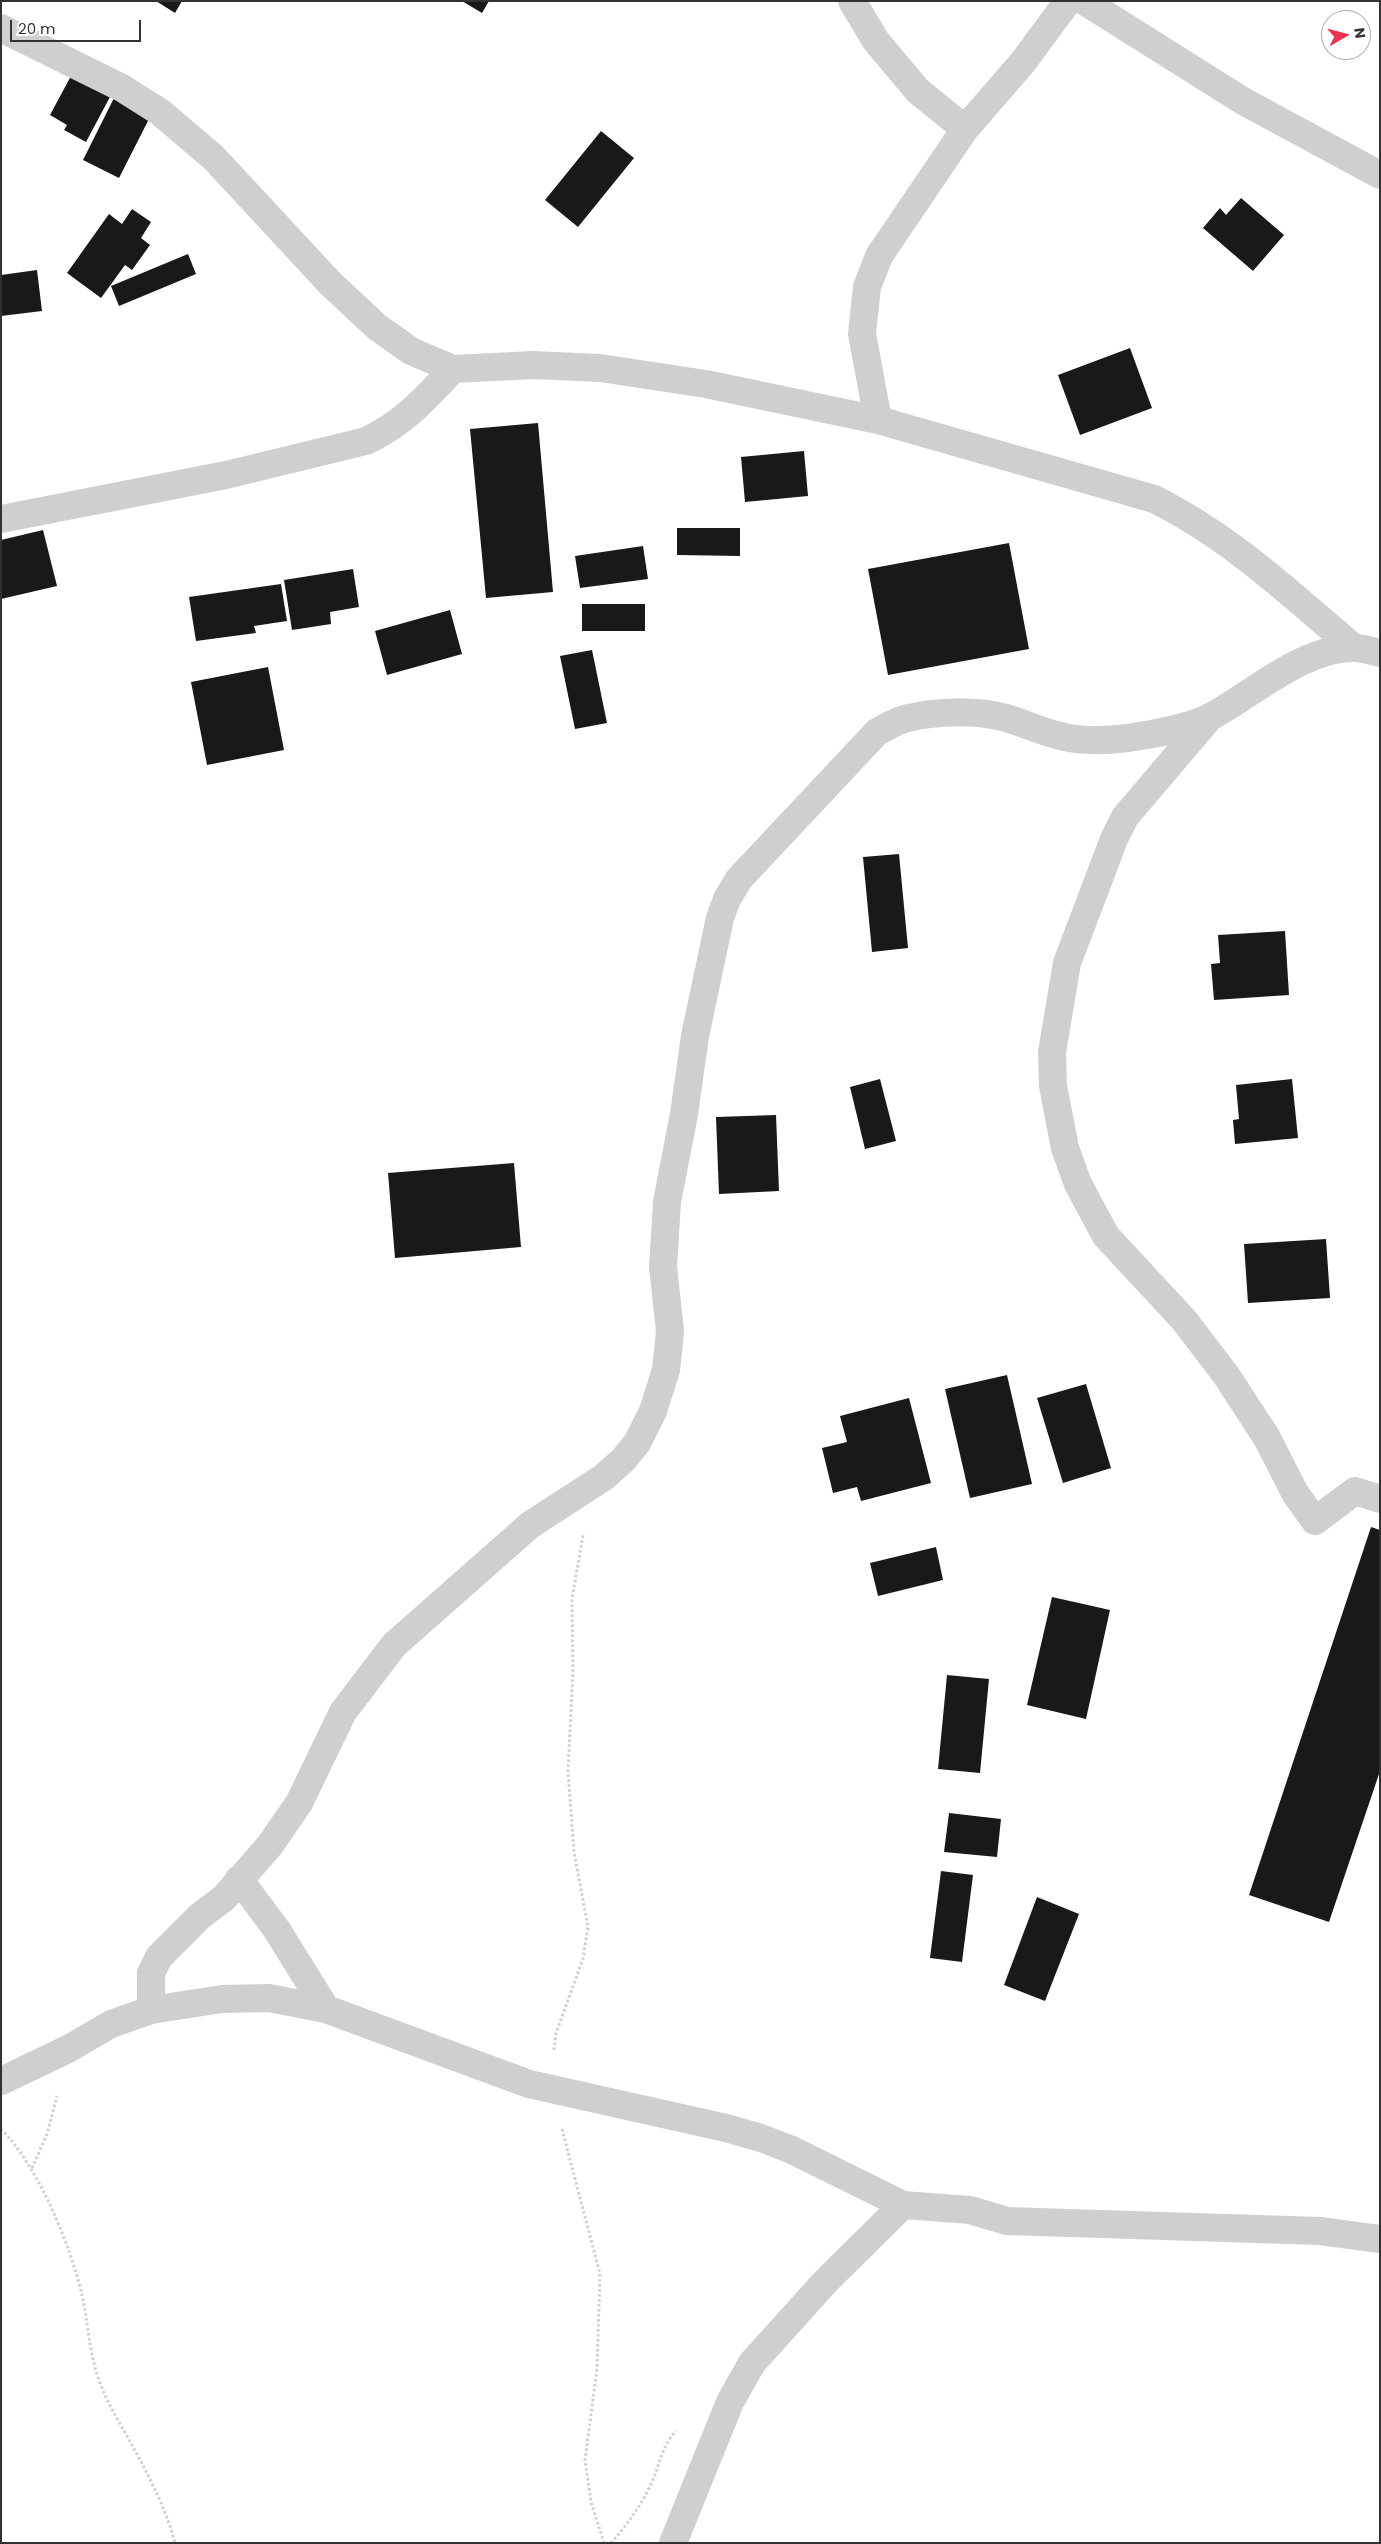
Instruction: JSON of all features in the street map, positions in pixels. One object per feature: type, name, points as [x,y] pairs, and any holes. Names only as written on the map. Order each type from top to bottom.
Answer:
[{"type":"street","points":[[852,1],[876,41],[918,91],[965,129]]},
{"type":"street","points":[[878,420],[862,334],[867,287],[879,256],[965,129],[1023,62],[1068,1]]},
{"type":"street","points":[[1084,1],[1243,101],[1380,175]]},
{"type":"street","points":[[1,28],[122,88],[160,112],[214,158],[330,284],[378,327],[411,351],[453,369],[532,365],[600,368],[706,384],[878,420],[1154,499],[1190,517],[1230,545],[1367,650]]},
{"type":"street","points":[[1,519],[226,475],[366,441],[388,430],[412,412],[453,369]]},
{"type":"street","points":[[151,2010],[151,1973],[159,1957],[193,1923],[224,1898],[270,1845],[299,1803],[343,1712],[394,1645],[530,1525],[604,1477],[623,1460],[637,1443],[653,1411],[666,1370],[670,1331],[663,1266],[667,1202],[684,1114],[695,1036],[720,918],[727,898],[739,879],[878,732],[908,718],[940,714],[991,715],[1005,717],[1059,736],[1098,741],[1163,731],[1210,717],[1283,672],[1323,654],[1367,650]]},
{"type":"street","points":[[1210,717],[1125,817],[1114,839],[1067,963],[1052,1052],[1053,1086],[1058,1117],[1065,1148],[1078,1184],[1106,1236],[1184,1320],[1226,1375],[1267,1438],[1295,1493],[1315,1521],[1355,1491],[1380,1499]]},
{"type":"street","points":[[239,1879],[277,1930],[326,2009]]},
{"type":"street","points":[[1,2081],[68,2049],[111,2024],[151,2010],[222,1999],[269,1998],[326,2009],[529,2084],[726,2128],[761,2138],[792,2150],[903,2205],[970,2210],[1007,2221],[1320,2231],[1380,2239]]},
{"type":"street","points":[[673,2543],[730,2402],[752,2363],[826,2281],[903,2205]]},
{"type":"street","points":[[680,2543],[742,2388],[903,2205]]},
{"type":"path","points":[[584,1533],[572,1599],[573,1670],[568,1770],[574,1852],[588,1927],[583,1959],[553,2046],[557,2090],[554,2092],[567,2150],[600,2274],[597,2369],[585,2460],[591,2502],[604,2543]]},
{"type":"path","points":[[32,2168],[47,2134],[68,2049]]},
{"type":"path","points":[[1,2129],[12,2139],[32,2168],[54,2216],[79,2286],[97,2377],[111,2410],[154,2486],[175,2543]]},
{"type":"building","points":[[156,1],[182,1],[175,13]]},
{"type":"building","points":[[462,1],[489,1],[482,13]]},
{"type":"building","points":[[72,74],[111,95],[86,142],[64,130],[67,125],[50,115]]},
{"type":"building","points":[[114,98],[150,117],[119,178],[83,160]]},
{"type":"building","points":[[601,131],[634,158],[578,227],[545,200]]},
{"type":"building","points":[[1241,198],[1284,235],[1253,271],[1203,228],[1220,208],[1226,215]]},
{"type":"building","points":[[132,209],[151,222],[141,238],[150,245],[132,270],[125,265],[101,298],[67,273],[109,214],[122,224]]},
{"type":"building","points":[[188,254],[196,274],[119,306],[111,286]]},
{"type":"building","points":[[37,270],[42,311],[1,316],[1,275]]},
{"type":"building","points":[[1130,348],[1152,408],[1080,435],[1058,375]]},
{"type":"building","points":[[538,423],[553,592],[486,598],[470,429]]},
{"type":"building","points":[[804,451],[808,496],[745,502],[741,457]]},
{"type":"building","points":[[677,528],[740,528],[740,556],[677,555]]},
{"type":"building","points":[[43,530],[57,586],[1,599],[1,540]]},
{"type":"building","points":[[1009,543],[1029,649],[888,675],[868,569]]},
{"type":"building","points":[[643,546],[648,579],[580,588],[575,556]]},
{"type":"building","points":[[353,569],[359,607],[330,612],[331,624],[292,630],[284,580]]},
{"type":"building","points":[[281,584],[287,621],[254,626],[256,633],[196,641],[189,597]]},
{"type":"building","points":[[582,604],[645,604],[645,631],[582,631]]},
{"type":"building","points":[[450,610],[462,654],[387,675],[375,631]]},
{"type":"building","points":[[592,650],[607,723],[575,729],[560,656]]},
{"type":"building","points":[[268,667],[284,750],[207,765],[191,682]]},
{"type":"building","points":[[899,854],[908,948],[872,952],[863,857]]},
{"type":"building","points":[[1285,931],[1289,995],[1214,1000],[1211,964],[1220,963],[1218,935]]},
{"type":"building","points":[[880,1079],[896,1141],[865,1149],[850,1087]]},
{"type":"building","points":[[1292,1079],[1298,1138],[1235,1144],[1233,1120],[1239,1119],[1236,1085]]},
{"type":"building","points":[[776,1115],[779,1191],[719,1194],[716,1117]]},
{"type":"building","points":[[514,1163],[521,1247],[395,1258],[388,1173]]},
{"type":"building","points":[[1326,1239],[1330,1298],[1248,1303],[1244,1244]]},
{"type":"building","points":[[1007,1375],[1032,1484],[970,1498],[945,1389]]},
{"type":"building","points":[[1086,1384],[1111,1468],[1063,1483],[1037,1398]]},
{"type":"building","points":[[909,1398],[931,1483],[861,1501],[857,1487],[833,1493],[822,1448],[847,1442],[840,1416]]},
{"type":"building","points":[[1371,1527],[1380,1530],[1380,1771],[1329,1922],[1249,1895]]},
{"type":"building","points":[[936,1547],[943,1580],[878,1596],[870,1563]]},
{"type":"building","points":[[1052,1597],[1110,1610],[1086,1719],[1027,1705]]},
{"type":"building","points":[[947,1675],[989,1679],[980,1773],[938,1769]]},
{"type":"building","points":[[949,1813],[1001,1819],[997,1857],[944,1852]]},
{"type":"building","points":[[941,1871],[973,1875],[962,1962],[930,1958]]},
{"type":"building","points":[[1037,1897],[1079,1914],[1045,2001],[1004,1985]]}]
